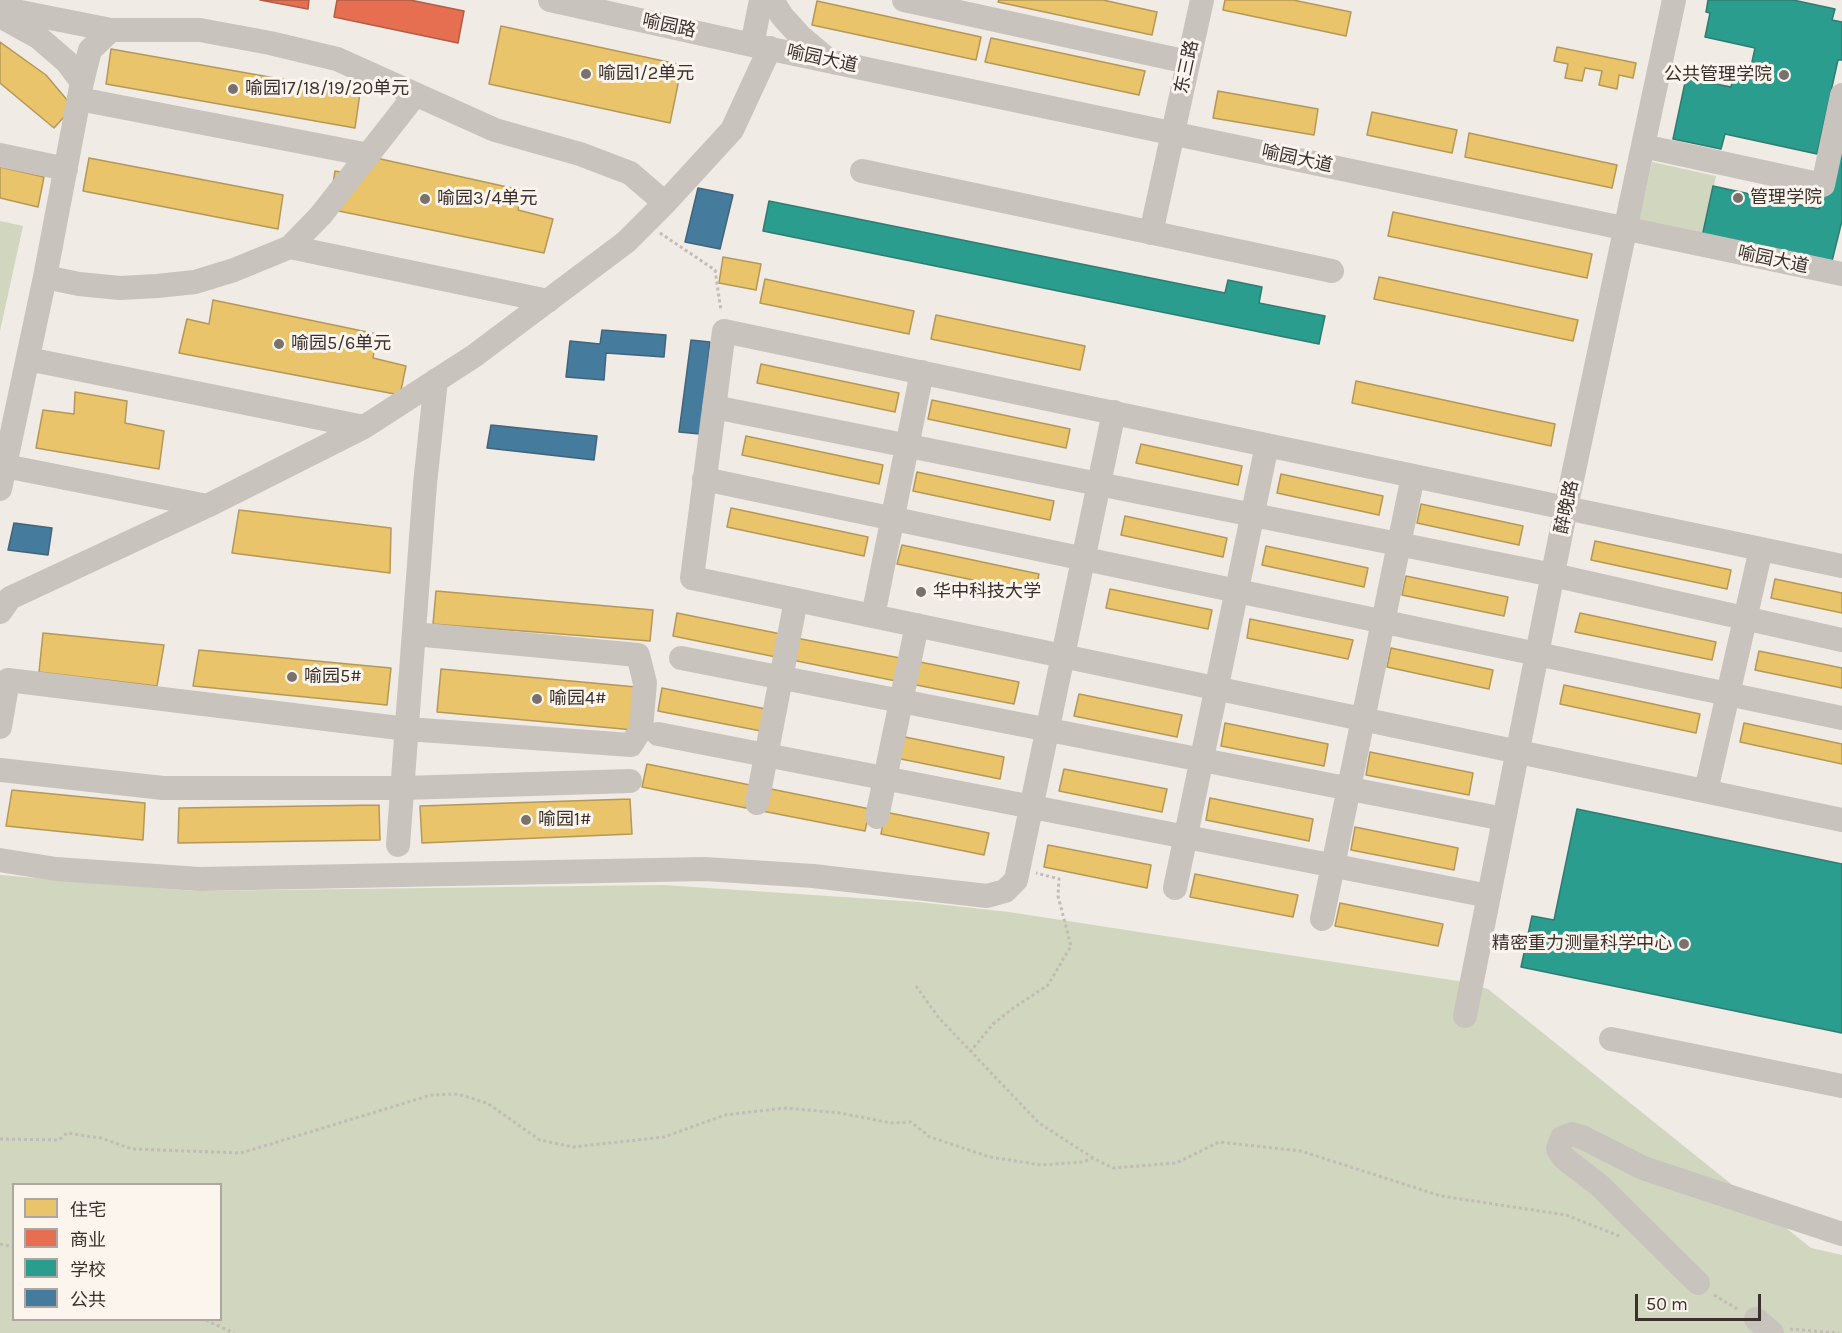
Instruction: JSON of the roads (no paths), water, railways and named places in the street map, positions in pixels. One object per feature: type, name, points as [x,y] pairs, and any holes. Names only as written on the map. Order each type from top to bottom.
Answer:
[{"type":"street","name":"喻园路","points":[[550,0],[761,46]]},
{"type":"street","points":[[3,600],[207,506],[364,427],[474,356],[626,242],[732,130],[761,46],[761,0]]},
{"type":"street","points":[[772,0],[782,16],[801,37],[828,60]]},
{"type":"street","points":[[904,0],[1188,62]]},
{"type":"street","name":"东三路","points":[[1151,233],[1202,0]]},
{"type":"street","name":"醉晚路","points":[[1466,1016],[1566,508],[1674,0]]},
{"type":"street","points":[[0,8],[111,30],[200,30],[337,59],[495,130],[580,154],[630,173],[665,203]]},
{"type":"street","points":[[0,16],[38,37],[67,62],[81,91]]},
{"type":"street","points":[[111,30],[90,50],[28,359],[6,427],[2,478],[207,506]]},
{"type":"street","name":"喻园大道","points":[[761,46],[1842,274]]},
{"type":"street","points":[[81,91],[369,155]]},
{"type":"street","points":[[45,278],[120,288],[195,282],[234,270],[290,247],[321,215],[415,95]]},
{"type":"street","points":[[1643,146],[1823,185],[1842,95]]},
{"type":"street","points":[[0,155],[66,169]]},
{"type":"street","points":[[862,171],[1332,271]]},
{"type":"street","points":[[290,247],[548,301]]},
{"type":"street","points":[[1842,566],[724,330],[692,578],[1842,820]]},
{"type":"street","points":[[28,359],[364,427]]},
{"type":"street","points":[[873,616],[922,372]]},
{"type":"street","points":[[398,845],[425,484],[436,381]]},
{"type":"street","points":[[714,408],[1553,575],[1842,640]]},
{"type":"street","points":[[0,860],[56,869],[199,879],[705,869],[813,876],[987,896],[1005,891],[1016,880],[1114,412]]},
{"type":"street","points":[[1175,888],[1267,445]]},
{"type":"street","points":[[1322,919],[1413,476]]},
{"type":"street","points":[[704,479],[1842,718]]},
{"type":"street","points":[[1706,791],[1761,549]]},
{"type":"street","points":[[757,803],[796,600]]},
{"type":"street","points":[[876,818],[917,625]]},
{"type":"street","points":[[0,727],[8,680],[407,729],[631,745],[641,729],[645,683],[638,655],[414,634]]},
{"type":"street","points":[[681,658],[1504,819]]},
{"type":"street","points":[[658,734],[1489,897]]},
{"type":"street","points":[[0,770],[163,788],[403,788],[630,781]]},
{"type":"street","points":[[1611,1039],[1842,1086]]},
{"type":"street","points":[[1698,1283],[1600,1186],[1564,1158],[1558,1149],[1562,1138],[1572,1134],[1584,1138],[1643,1168],[1842,1234]]},
{"type":"place","name":"喻园1/2单元","points":[[586,74]]},
{"type":"place","name":"公共管理学院","points":[[1784,75]]},
{"type":"place","name":"喻园17/18/19/20单元","points":[[233,89]]},
{"type":"place","name":"管理学院","points":[[1738,198]]},
{"type":"place","name":"喻园3/4单元","points":[[425,199]]},
{"type":"place","name":"喻园5/6单元","points":[[279,344]]},
{"type":"place","name":"华中科技大学","points":[[921,592]]},
{"type":"place","name":"喻园5#","points":[[292,677]]},
{"type":"place","name":"喻园4#","points":[[537,699]]},
{"type":"place","name":"喻园1#","points":[[526,820]]},
{"type":"place","name":"精密重力测量科学中心","points":[[1684,944]]}]
